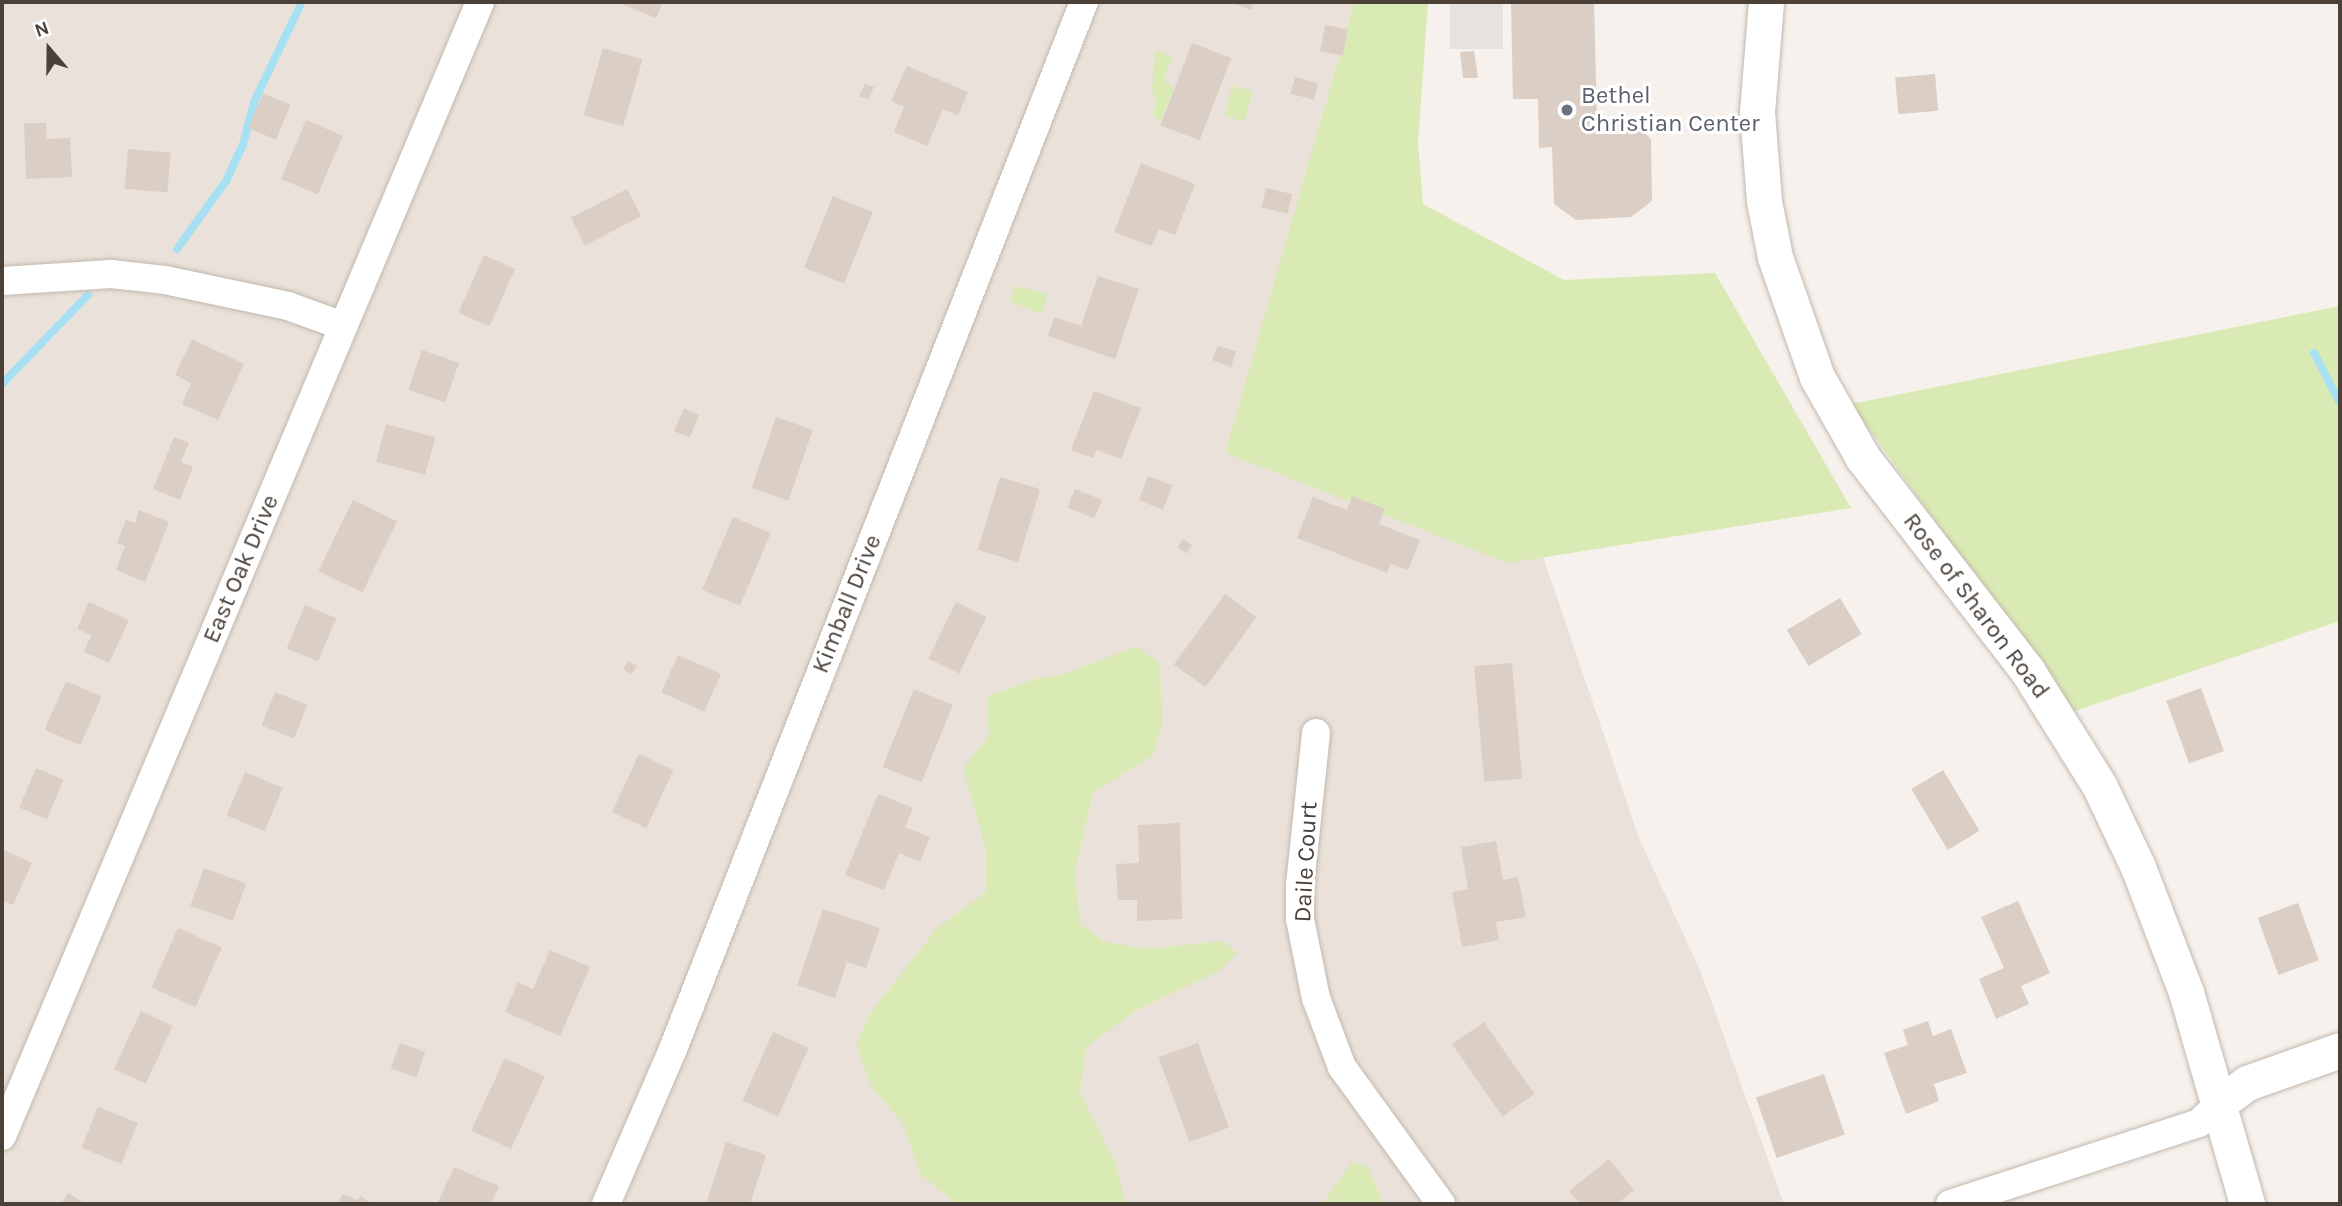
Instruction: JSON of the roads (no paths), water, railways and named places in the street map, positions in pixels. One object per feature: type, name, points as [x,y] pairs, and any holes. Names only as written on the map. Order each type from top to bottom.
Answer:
[{"type":"street","name":"East Oak Drive","points":[[2,1136],[480,2]]},
{"type":"street","name":"Kimball Drive","points":[[606,1204],[678,1036],[1084,2]]},
{"type":"street","name":"Rose of Sharon Road","points":[[1766,2],[1757,112],[1763,201],[1775,257],[1817,377],[1863,457],[2027,670],[2101,787],[2148,892],[2221,1102],[2247,1204]]},
{"type":"street","points":[[2,281],[111,274],[165,280],[288,306],[343,326]]},
{"type":"street","name":"Daile Court","points":[[1317,733],[1300,884],[1300,919],[1315,998],[1342,1067],[1441,1204]]},
{"type":"street","points":[[1950,1204],[2199,1123],[2221,1102],[2258,1078],[2340,1050]]},
{"type":"waterway","points":[[177,249],[226,181],[243,145],[254,102],[302,2]]},
{"type":"waterway","points":[[2,384],[88,295]]},
{"type":"waterway","points":[[2314,353],[2340,403]]},
{"type":"place","name":"Bethel Christian Center","points":[[1567,110]]}]
